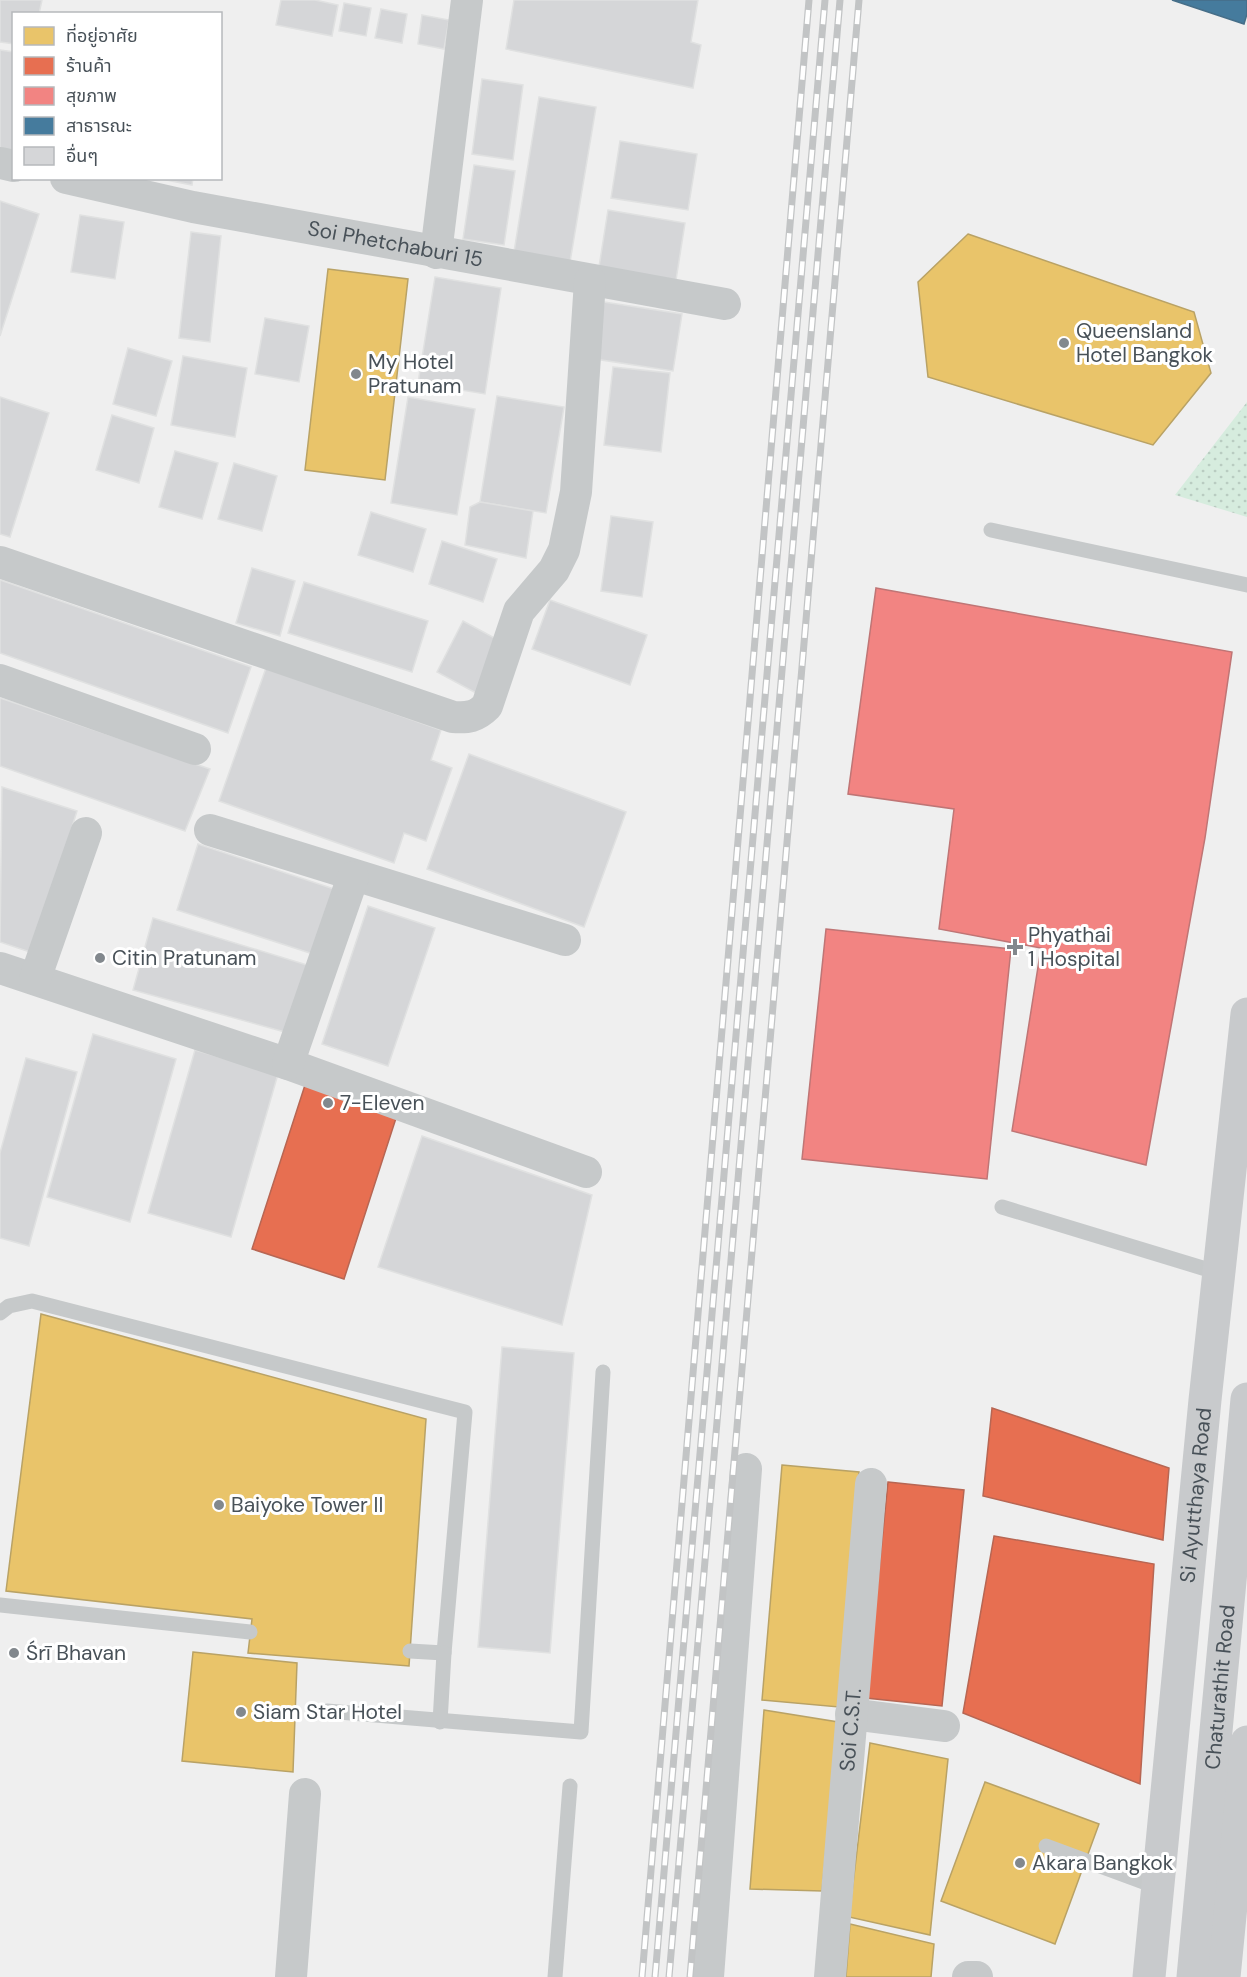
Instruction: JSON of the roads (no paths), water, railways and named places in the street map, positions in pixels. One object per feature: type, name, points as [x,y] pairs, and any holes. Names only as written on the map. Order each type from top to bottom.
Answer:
[{"type":"main road","name":"Si Ayutthaya Road","points":[[1149,1977],[1247,1014]]},
{"type":"main road","name":"Chaturathit Road","points":[[1193,1977],[1247,1399]]},
{"type":"main road","name":"Chaturathit Road","points":[[1224,1977],[1247,1742]]},
{"type":"street","points":[[436,253],[467,0]]},
{"type":"street","name":"Soi Phetchaburi 15","points":[[75,180],[192,207],[725,304]]},
{"type":"street","points":[[0,562],[453,717],[468,718],[478,714],[487,706],[519,611],[554,570],[564,550],[576,492],[590,281]]},
{"type":"street","points":[[0,680],[195,749]]},
{"type":"street","points":[[210,830],[353,877],[565,940]]},
{"type":"street","points":[[35,979],[86,833]]},
{"type":"street","points":[[288,1064],[353,877]]},
{"type":"street","points":[[0,968],[288,1064],[586,1172]]},
{"type":"street","points":[[708,1977],[746,1469]]},
{"type":"street","name":"Soi C.S.T.","points":[[830,1977],[871,1484]]},
{"type":"street","points":[[851,1714],[944,1726]]},
{"type":"street","points":[[291,1977],[305,1794]]},
{"type":"street","points":[[968,1977],[977,1977]]},
{"type":"lane","points":[[992,530],[1247,585]]},
{"type":"lane","points":[[1002,1207],[1219,1273]]},
{"type":"lane","points":[[0,1313],[9,1306],[32,1301],[465,1412],[440,1722]]},
{"type":"lane","points":[[327,1711],[581,1732],[603,1372]]},
{"type":"lane","points":[[0,1605],[250,1632]]},
{"type":"lane","points":[[410,1651],[444,1653]]},
{"type":"lane","points":[[555,1977],[570,1786]]},
{"type":"lane","points":[[1046,1846],[1157,1887]]},
{"type":"railway","points":[[642,1977],[809,0]]},
{"type":"railway","points":[[655,1977],[825,0]]},
{"type":"railway","points":[[669,1977],[840,0]]},
{"type":"railway","points":[[690,1977],[859,0]]},
{"type":"place","name":"Queensland Hotel Bangkok","points":[[1064,343]]},
{"type":"place","name":"My Hotel Pratunam","points":[[356,374]]},
{"type":"place","name":"Phyathai 1 Hospital","points":[[1015,947]]},
{"type":"place","name":"Citin Pratunam","points":[[100,958]]},
{"type":"place","name":"7-Eleven","points":[[328,1103]]},
{"type":"place","name":"Baiyoke Tower II","points":[[219,1505]]},
{"type":"place","name":"Śrī Bhavan","points":[[14,1653]]},
{"type":"place","name":"Siam Star Hotel","points":[[241,1712]]},
{"type":"place","name":"Akara Bangkok","points":[[1020,1863]]}]
